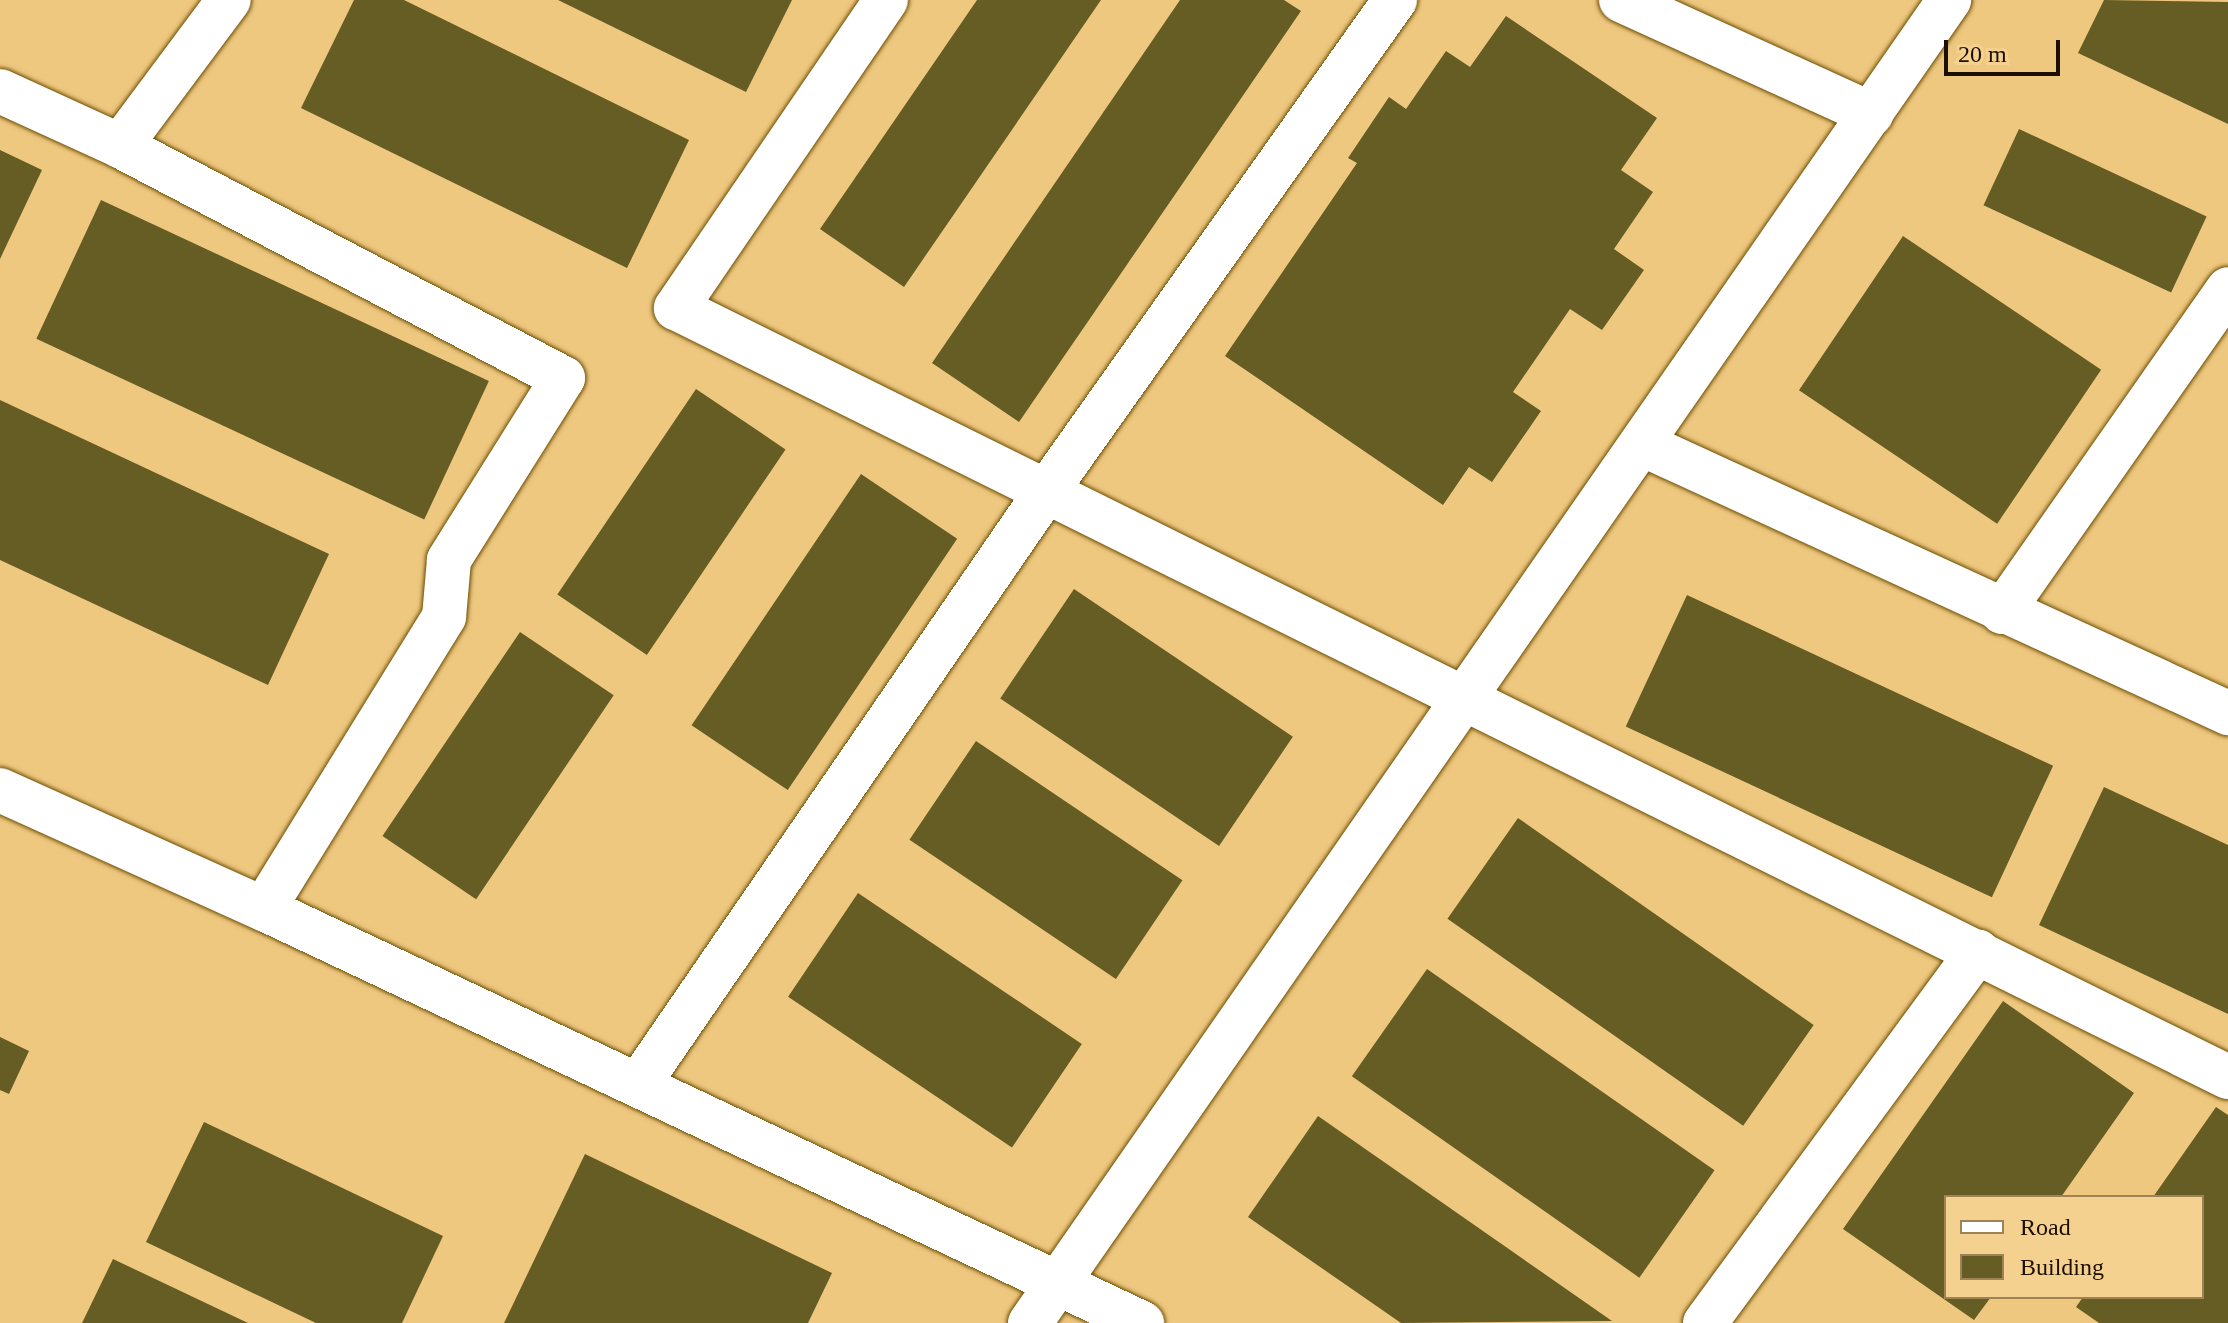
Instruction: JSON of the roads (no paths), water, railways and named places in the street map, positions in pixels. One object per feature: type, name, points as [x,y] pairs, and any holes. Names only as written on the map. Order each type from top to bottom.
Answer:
[{"type":"street","points":[[120,146],[229,0]]},
{"type":"street","points":[[886,0],[676,308],[1048,489],[2228,1077]]},
{"type":"street","points":[[638,1085],[1048,489],[1395,0]]},
{"type":"street","points":[[1621,0],[1871,114]]},
{"type":"street","points":[[1030,1323],[1644,445],[1949,0]]},
{"type":"street","points":[[0,91],[120,146],[563,378],[449,560],[444,617],[264,909]]},
{"type":"street","points":[[2002,612],[2228,289]]},
{"type":"street","points":[[1644,445],[2002,612],[2228,713]]},
{"type":"street","points":[[0,790],[264,909],[1142,1323]]},
{"type":"street","points":[[1705,1323],[1978,952]]}]
